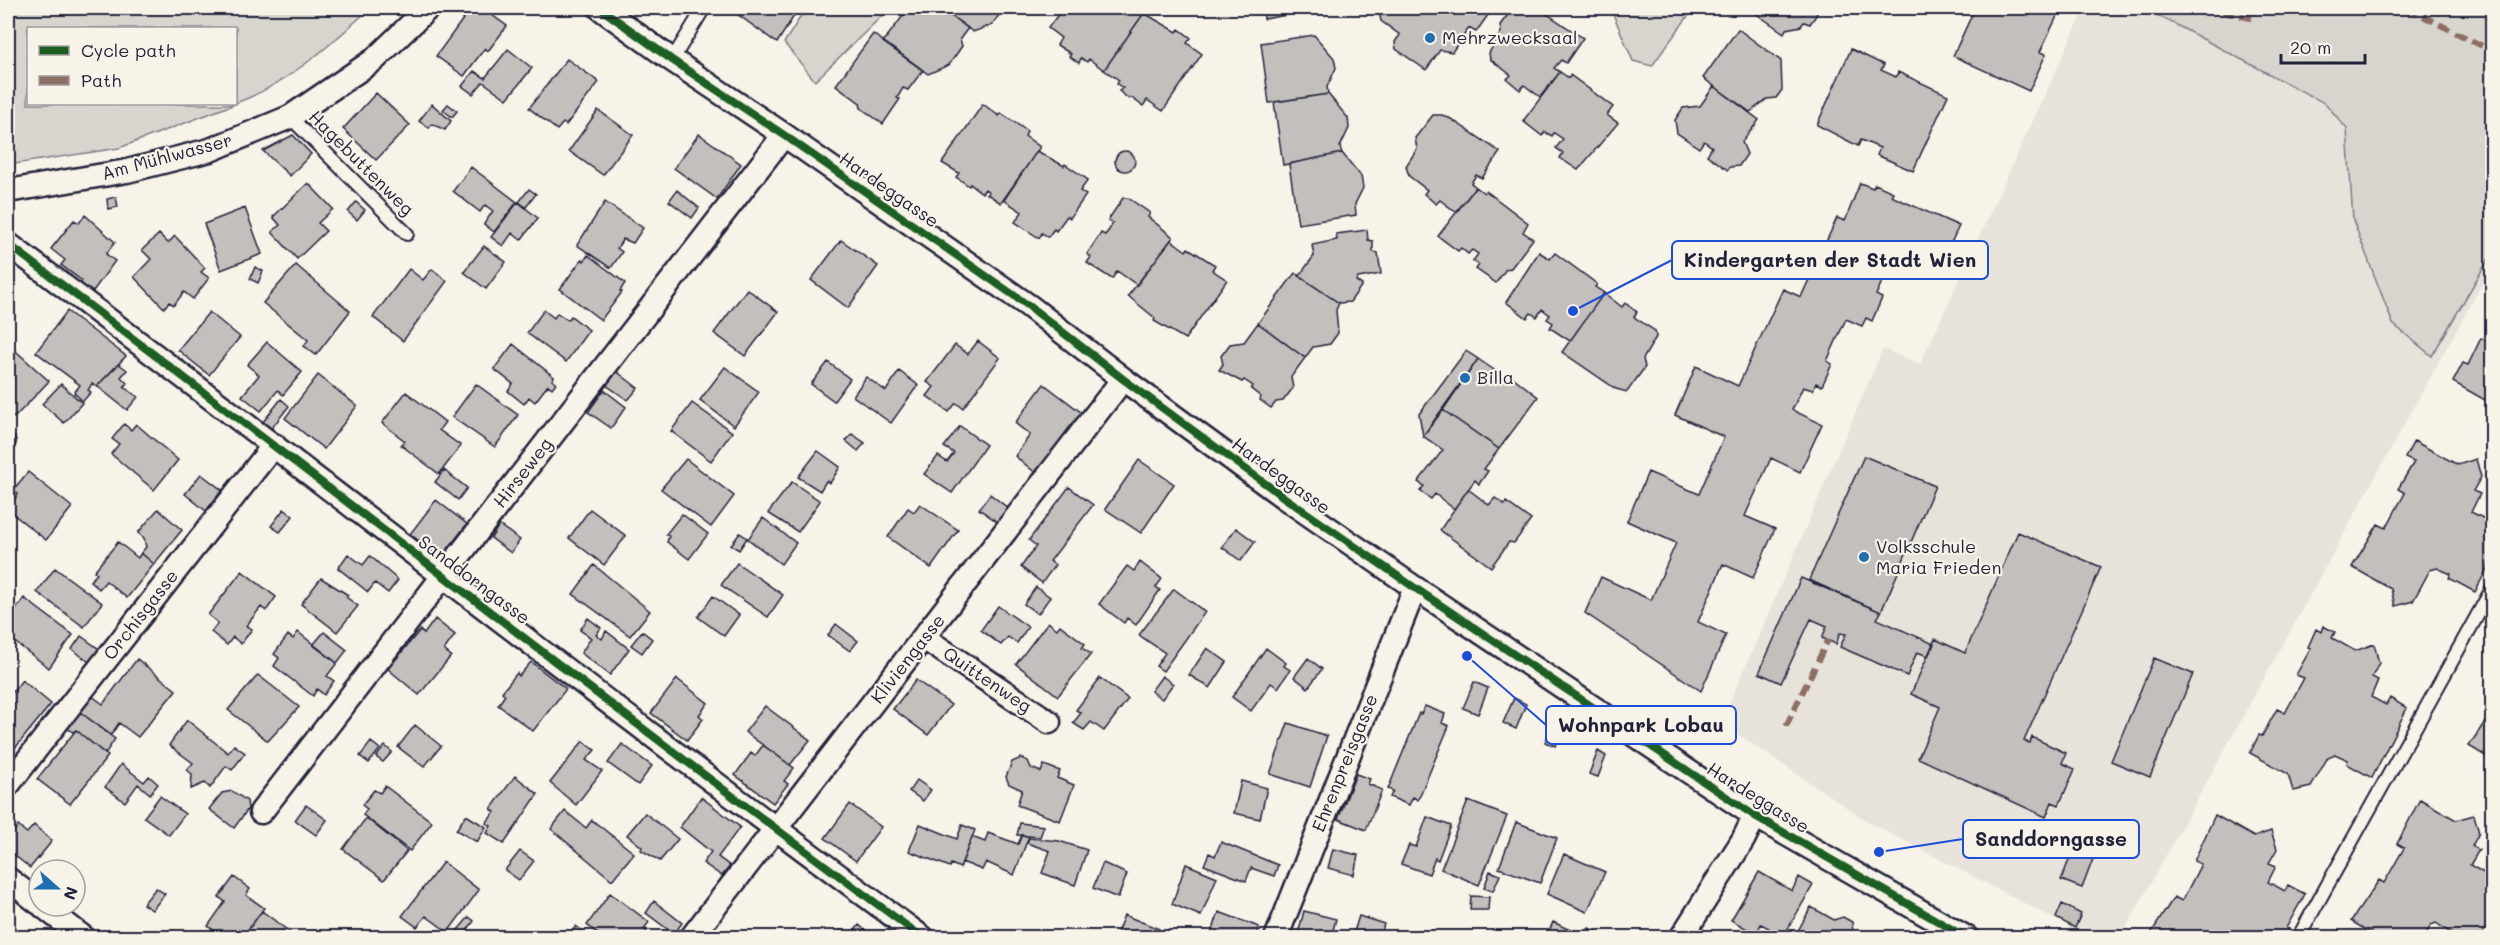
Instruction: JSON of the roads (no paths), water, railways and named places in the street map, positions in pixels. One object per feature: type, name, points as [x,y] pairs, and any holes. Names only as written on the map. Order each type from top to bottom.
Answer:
[{"type":"street","name":"Am Mühlwasser","points":[[8,191],[127,171],[210,150],[290,117],[375,60],[428,8]]},
{"type":"street","name":"Hardeggasse","points":[[600,8],[1029,306],[1123,379],[1285,498],[1415,588],[1755,816],[1967,938]]},
{"type":"street","name":"Hirseweg","points":[[261,812],[784,135]]},
{"type":"street","name":"Sanddorngasse","points":[[8,244],[775,829],[923,938]]},
{"type":"street","name":"Kliviengasse","points":[[691,938],[1123,379]]},
{"type":"street","name":"Orchisgasse","points":[[8,785],[274,445]]},
{"type":"street","name":"Ehrenpreisgasse","points":[[1276,938],[1415,588]]},
{"type":"street","name":"Quittenweg","points":[[924,638],[1049,722]]},
{"type":"street","points":[[1681,938],[1743,840],[1755,816]]},
{"type":"street","points":[[8,879],[27,894]]},
{"type":"street","points":[[58,918],[84,938]]},
{"type":"lane","points":[[672,60],[704,8]]},
{"type":"lane","name":"Hagebuttenweg","points":[[290,117],[407,234]]},
{"type":"lane","points":[[2298,938],[2493,589]]},
{"type":"place","name":"Mehrzwecksaal","points":[[1430,38]]},
{"type":"place","name":"Kindergarten der Stadt Wien","points":[[1573,311]]},
{"type":"place","name":"Billa","points":[[1465,378]]},
{"type":"place","name":"Volksschule Maria Frieden","points":[[1864,557]]},
{"type":"place","name":"Wohnpark Lobau","points":[[1467,656]]},
{"type":"place","name":"Sanddorngasse","points":[[1879,852]]}]
